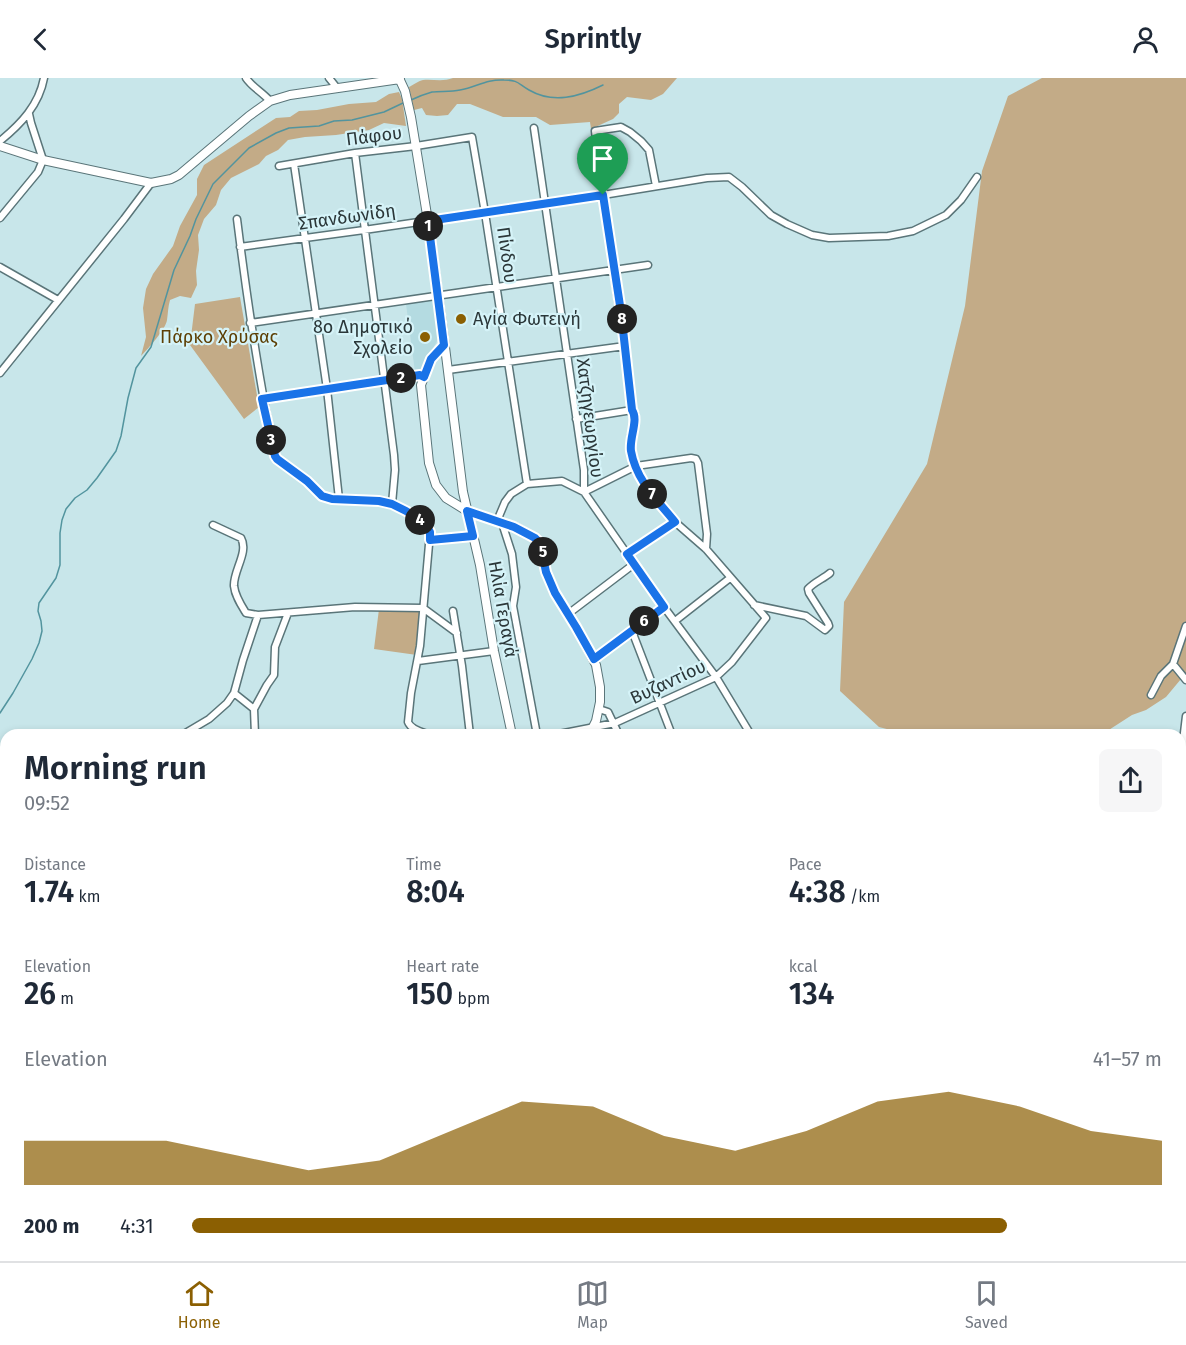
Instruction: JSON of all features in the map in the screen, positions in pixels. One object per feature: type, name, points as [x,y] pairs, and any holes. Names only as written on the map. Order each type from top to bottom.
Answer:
[{"type":"main road","points":[[758,1261],[768,1261]]},
{"type":"street","points":[[0,141],[29,114],[44,78]]},
{"type":"street","points":[[246,78],[270,101]]},
{"type":"street","points":[[329,78],[337,88]]},
{"type":"street","points":[[0,146],[43,160],[150,183],[179,175],[270,101],[290,95],[399,79]]},
{"type":"street","name":"Ηλία Γεραγά","points":[[399,79],[405,91],[411,117],[428,221],[463,492],[480,565],[494,651],[511,729]]},
{"type":"street","points":[[0,218],[38,172],[43,160],[29,114]]},
{"type":"street","points":[[656,186],[649,150],[641,141],[621,127],[595,131],[632,410],[635,414],[631,447],[636,466],[645,485],[675,522],[706,549],[754,605],[806,616],[825,630],[829,626],[828,622],[808,589],[830,573]]},
{"type":"street","name":"Χατζηγεωργίου","points":[[534,128],[584,470],[584,492],[716,677],[747,729]]},
{"type":"street","name":"Πάφου","points":[[279,166],[472,137]]},
{"type":"street","name":"Πίνδου","points":[[472,137],[527,484]]},
{"type":"street","points":[[355,153],[395,470],[392,504]]},
{"type":"street","points":[[294,164],[327,389],[339,499]]},
{"type":"street","name":"Σπανδωνίδη","points":[[240,247],[485,213],[707,178],[729,177],[771,215],[812,235],[829,238],[888,236],[913,231],[946,215],[962,200],[977,177]]},
{"type":"street","points":[[0,373],[124,219],[150,183]]},
{"type":"street","points":[[237,219],[262,399],[275,456],[322,496],[392,504],[423,522],[430,532],[420,646],[408,722],[414,729]]},
{"type":"street","points":[[250,323],[648,265]]},
{"type":"street","points":[[0,267],[58,300]]},
{"type":"street","points":[[444,345],[431,359],[421,386],[429,463],[435,485],[446,498],[467,511],[528,534],[540,543],[546,572],[555,593],[594,659],[601,697],[592,729]]},
{"type":"street","points":[[448,370],[625,346]]},
{"type":"street","points":[[262,399],[420,375],[424,377]]},
{"type":"street","points":[[576,419],[632,410]]},
{"type":"street","points":[[536,729],[513,606],[516,587],[512,554],[500,522],[504,502],[511,494],[527,484],[562,481],[584,492],[636,466],[696,459],[707,534],[706,549]]},
{"type":"street","points":[[627,554],[675,522]]},
{"type":"street","points":[[213,525],[241,538],[244,543],[234,587],[246,614],[354,607],[423,608],[457,633]]},
{"type":"street","points":[[430,540],[473,536]]},
{"type":"street","points":[[568,614],[634,564]]},
{"type":"street","points":[[675,621],[730,578]]},
{"type":"street","name":"Βυζαντίου","points":[[597,729],[716,677],[732,662],[766,618],[754,605]]},
{"type":"street","points":[[594,659],[664,607]]},
{"type":"street","points":[[453,611],[469,729]]},
{"type":"street","points":[[255,729],[254,709],[274,675],[275,647],[288,613]]},
{"type":"street","points":[[192,729],[209,719],[227,703],[234,693],[258,615]]},
{"type":"street","points":[[1151,695],[1161,676],[1173,664],[1186,626]]},
{"type":"street","points":[[632,630],[670,729]]},
{"type":"street","points":[[418,661],[494,651]]},
{"type":"street","points":[[1173,664],[1186,680]]},
{"type":"street","points":[[234,693],[254,709]]},
{"type":"street","points":[[599,709],[608,712],[617,729]]},
{"type":"shaded area","name":"8ο Δημοτικό Σχολείο","points":[[437,299],[442,332],[421,370],[417,373],[415,372],[406,304]]},
{"type":"green space","points":[[677,78],[663,94],[651,100],[627,97],[619,104],[619,113],[613,119],[591,129],[590,122],[550,125],[536,117],[503,117],[470,104],[457,104],[448,115],[426,115],[422,108],[414,110],[409,87],[423,80]]},
{"type":"green space","points":[[1042,78],[1186,78],[1186,673],[1166,697],[1110,729],[887,729],[879,727],[840,691],[844,602],[927,464],[965,306],[982,171],[1008,96]]},
{"type":"green space","points":[[399,92],[406,126],[384,123],[369,130],[288,140],[259,164],[231,178],[221,190],[216,205],[204,219],[198,235],[197,285],[191,298],[180,296],[170,300],[164,328],[141,356],[146,337],[143,308],[146,289],[153,274],[173,246],[180,226],[197,195],[197,179],[204,165],[276,118],[290,117],[299,111],[376,102],[389,94]]},
{"type":"green space","name":"Πάρκο Χρύσας","points":[[240,297],[259,407],[244,419],[190,345],[195,304]]},
{"type":"green space","points":[[379,609],[420,610],[417,655],[374,649]]},
{"type":"waterway","points":[[411,100],[432,92],[460,90],[498,80],[516,82],[538,94],[557,98],[575,96],[603,85]]},
{"type":"waterway","points":[[0,713],[39,643],[42,631],[38,611],[39,603],[56,578],[60,565],[60,533],[66,509],[75,498],[87,490],[116,451],[136,368],[151,347],[174,270],[213,184],[249,148],[276,133],[289,128],[352,120],[384,112],[403,103]]},
{"type":"place","name":"Αγία Φωτεινή","points":[[461,319]]},
{"type":"place","name":"8ο Δημοτικό Σχολείο","points":[[425,337]]},
{"type":"route","points":[[603,195],[621,312],[632,410],[635,414],[631,452],[645,485],[675,522],[627,554],[664,607],[594,659],[555,593],[546,572],[543,551],[535,538],[514,527],[467,511],[473,536],[430,540],[430,532],[423,522],[392,504],[370,500],[332,499],[322,496],[275,456],[262,399],[420,375],[424,377],[431,359],[444,345],[428,221],[603,195]]}]
